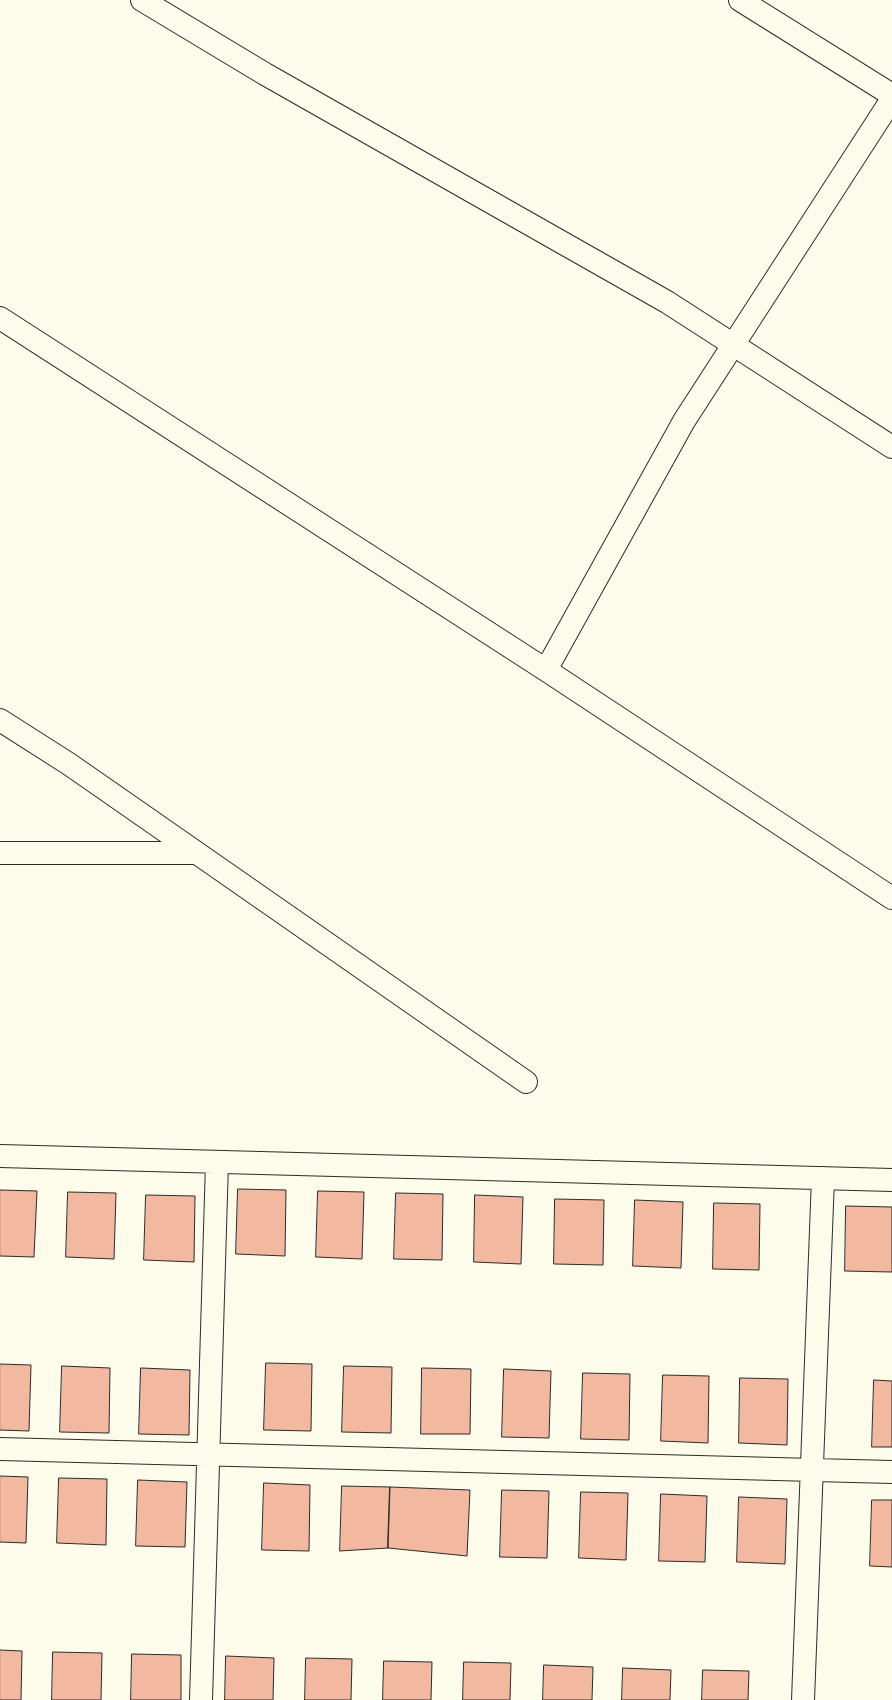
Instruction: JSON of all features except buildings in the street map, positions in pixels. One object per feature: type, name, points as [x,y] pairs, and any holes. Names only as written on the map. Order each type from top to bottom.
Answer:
[{"type":"street","points":[[142,0],[265,74],[667,302],[892,447]]},
{"type":"street","points":[[740,0],[892,95]]},
{"type":"street","points":[[546,670],[684,421],[892,99]]},
{"type":"street","points":[[0,318],[546,670],[892,898]]},
{"type":"street","points":[[0,720],[69,764],[526,1082]]},
{"type":"street","points":[[0,853],[197,853]]},
{"type":"street","points":[[0,1156],[892,1180]]},
{"type":"street","points":[[201,1700],[217,1162]]},
{"type":"street","points":[[803,1700],[823,1178]]},
{"type":"street","points":[[0,1449],[892,1472]]}]
